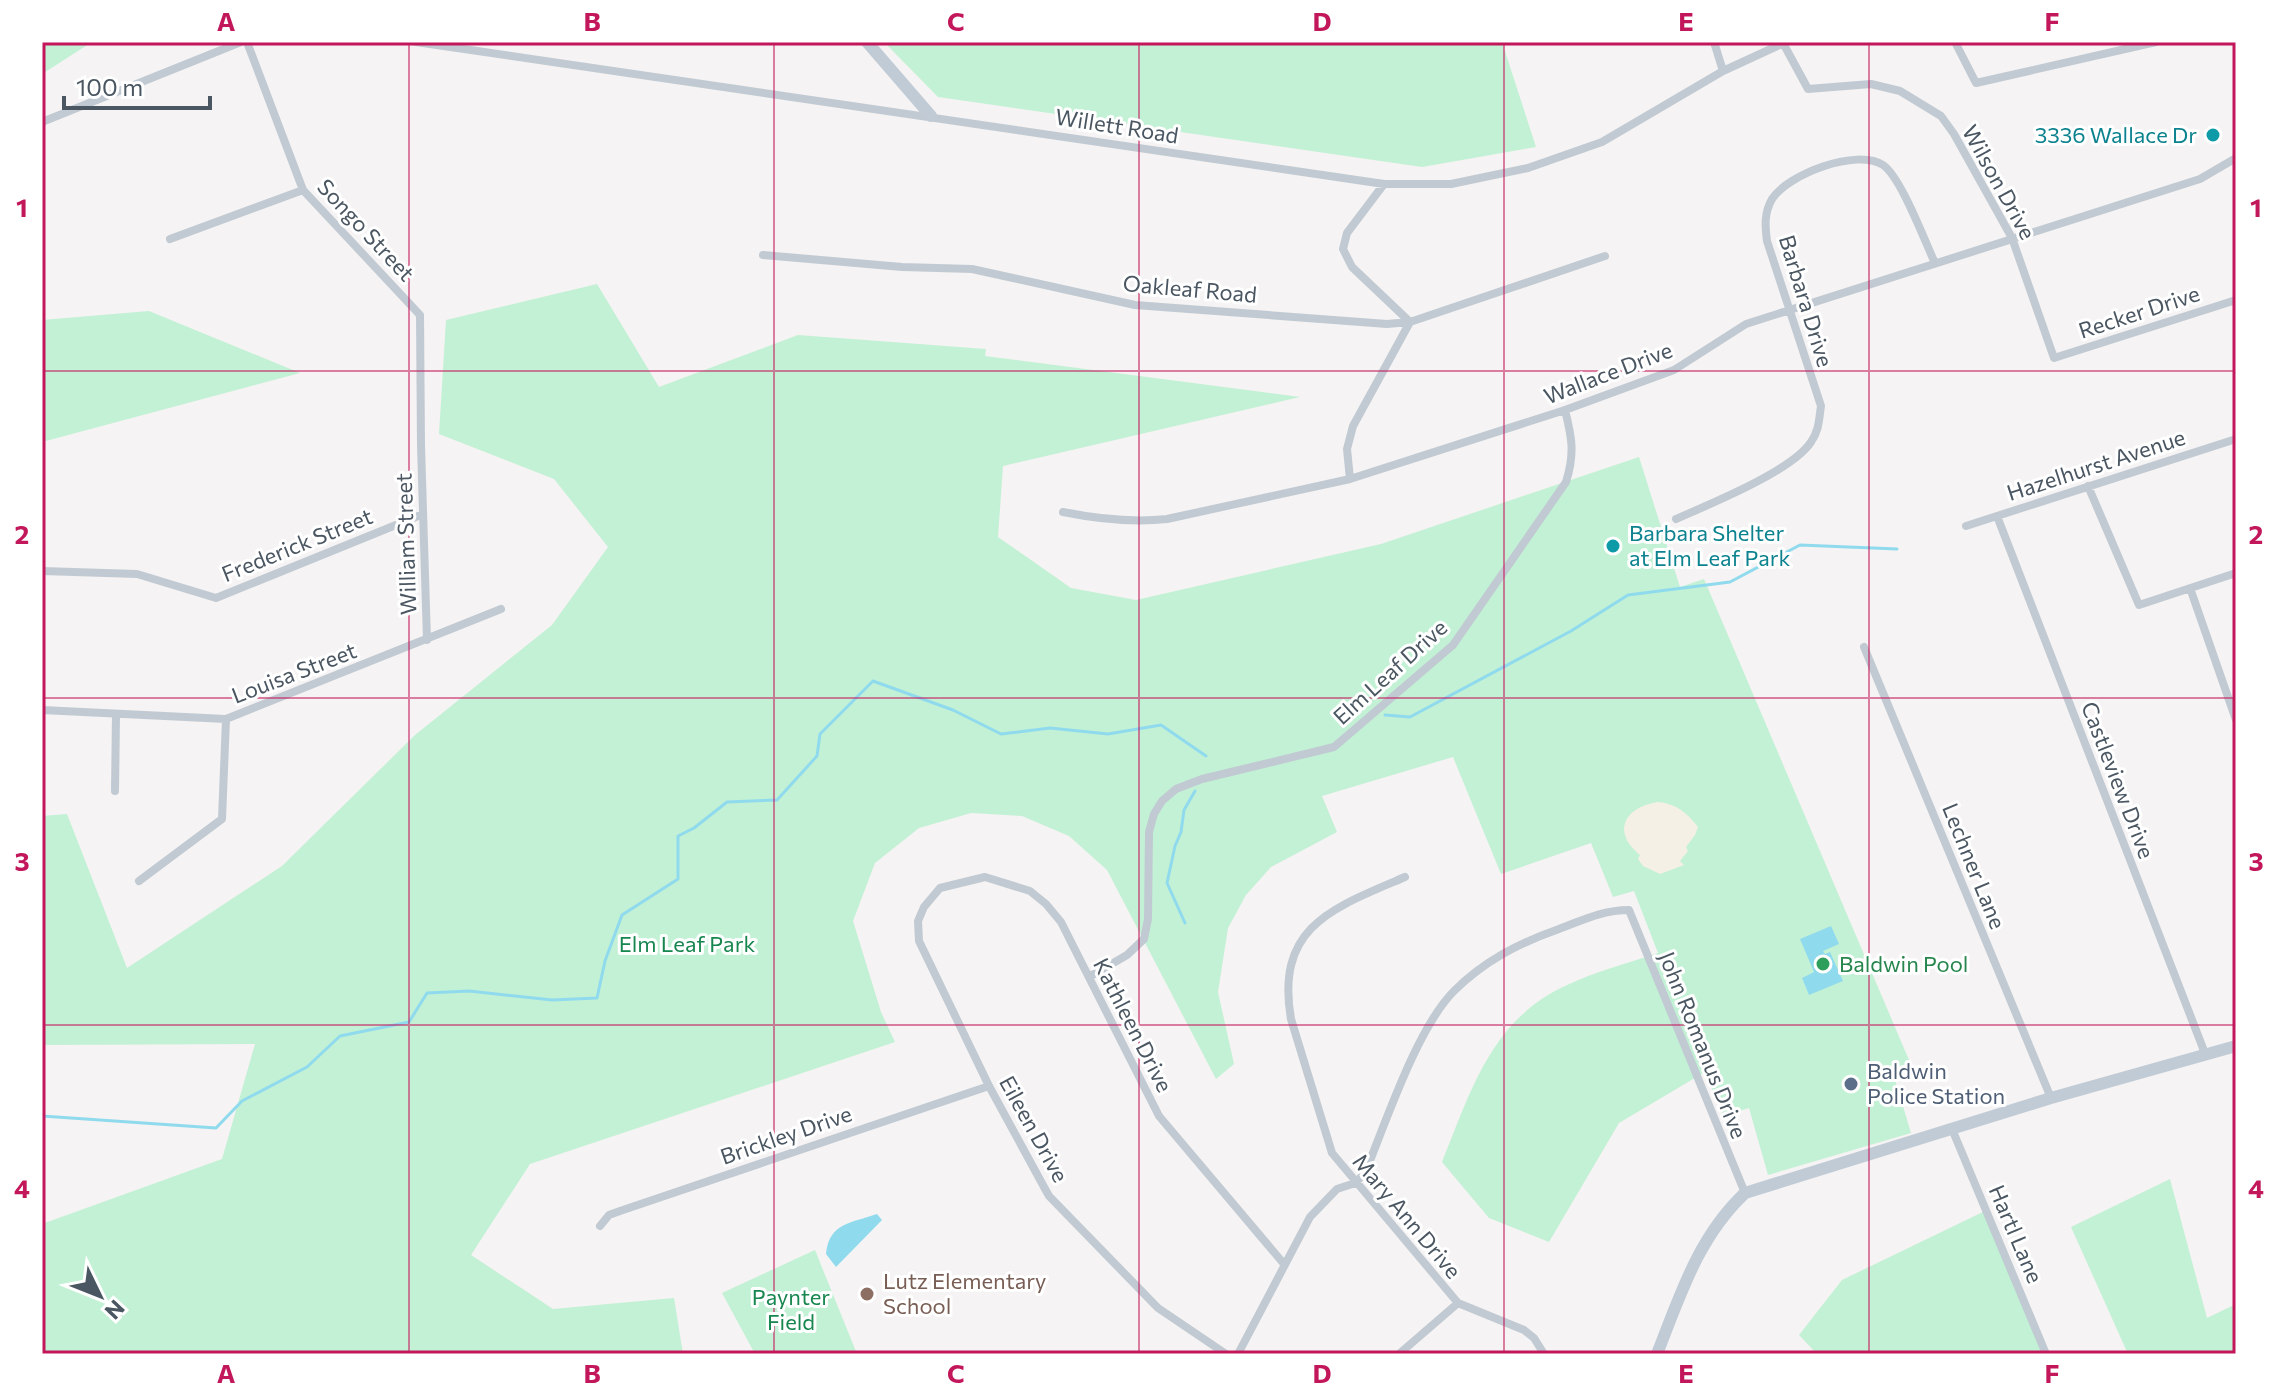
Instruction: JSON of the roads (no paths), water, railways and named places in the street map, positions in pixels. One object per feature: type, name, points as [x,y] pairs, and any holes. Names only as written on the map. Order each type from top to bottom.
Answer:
[{"type":"street","points":[[42,122],[241,42]]},
{"type":"street","name":"Songo Street","points":[[247,42],[303,190],[420,315],[421,446]]},
{"type":"street","name":"Willett Road","points":[[416,42],[1384,184],[1451,184],[1528,168],[1602,142],[1723,71],[1784,42]]},
{"type":"street","points":[[867,42],[931,116]]},
{"type":"street","points":[[1714,42],[1723,71]]},
{"type":"street","name":"Wilson Drive","points":[[1784,42],[1808,89],[1871,84],[1900,91],[1941,116],[2012,238],[2054,358]]},
{"type":"street","points":[[1955,42],[1976,83],[2155,42]]},
{"type":"street","name":"Barbara Drive","points":[[1676,519],[1747,488],[1809,445],[1818,431],[1821,406],[1765,231],[1764,221],[1773,198],[1788,183],[1804,174],[1849,159],[1870,160],[1884,166],[1896,179],[1935,263]]},
{"type":"street","name":"Wallace Drive","points":[[1063,512],[1103,520],[1140,522],[1167,519],[1350,479],[1565,410],[1674,370],[1746,324],[2200,179],[2235,161]]},
{"type":"street","points":[[1350,479],[1347,449],[1353,426],[1410,322],[1352,267],[1343,249],[1347,233],[1384,184]]},
{"type":"street","points":[[170,239],[303,190]]},
{"type":"street","name":"Oakleaf Road","points":[[763,255],[902,267],[972,269],[1135,305],[1387,324],[1410,322],[1605,256]]},
{"type":"street","name":"Recker Drive","points":[[2054,358],[2236,300]]},
{"type":"street","name":"Elm Leaf Drive","points":[[1089,977],[1127,955],[1144,939],[1148,919],[1149,832],[1162,801],[1176,789],[1202,779],[1334,747],[1453,645],[1566,482],[1573,458],[1572,436],[1565,410]]},
{"type":"street","name":"Hazelhurst Avenue","points":[[1966,526],[2236,439]]},
{"type":"street","name":"William Street","points":[[421,446],[427,640]]},
{"type":"street","points":[[2088,486],[2139,605],[2236,573]]},
{"type":"street","name":"Frederick Street","points":[[42,571],[137,574],[216,598],[423,514]]},
{"type":"street","name":"Castleview Drive","points":[[1997,516],[2206,1056]]},
{"type":"street","points":[[2190,588],[2236,720]]},
{"type":"street","name":"Louisa Street","points":[[42,710],[226,719],[501,609]]},
{"type":"street","name":"Lechner Lane","points":[[1864,647],[2051,1098]]},
{"type":"street","points":[[115,791],[116,715]]},
{"type":"street","points":[[139,881],[222,819],[226,719]]},
{"type":"street","name":"Kathleen Drive","points":[[924,907],[940,888],[985,877],[1030,891],[1046,904],[1061,922],[1159,1116],[1284,1264]]},
{"type":"street","name":"Mary Ann Drive","points":[[1405,877],[1335,909],[1313,925],[1297,943],[1289,971],[1287,996],[1291,1019],[1332,1153],[1458,1303],[1524,1330],[1534,1338],[1544,1354]]},
{"type":"street","name":"Eileen Drive","points":[[924,907],[918,921],[919,941],[989,1086],[1049,1196],[1158,1308],[1226,1354]]},
{"type":"street","name":"John Romanus Drive","points":[[1355,1183],[1365,1173],[1412,1060],[1451,993],[1494,958],[1527,940],[1609,910],[1629,910],[1745,1193]]},
{"type":"street","points":[[1657,1354],[1704,1242],[1723,1213],[1745,1193],[2051,1098],[2236,1046]]},
{"type":"street","name":"Brickley Drive","points":[[600,1226],[609,1215],[620,1211],[989,1086]]},
{"type":"street","name":"Hartl Lane","points":[[1952,1129],[2046,1354]]},
{"type":"street","points":[[1238,1354],[1310,1217],[1337,1189],[1355,1183]]},
{"type":"street","points":[[1399,1354],[1458,1303]]},
{"type":"water","name":"Baldwin Pool","points":[[1831,926],[1839,944],[1823,951],[1825,954],[1830,952],[1843,981],[1809,995],[1802,978],[1814,972],[1800,939]]},
{"type":"water","points":[[877,1214],[882,1220],[836,1267],[826,1254],[832,1236],[850,1222]]},
{"type":"waterway","points":[[1385,715],[1410,717],[1571,631],[1628,595],[1730,582],[1800,545],[1897,549]]},
{"type":"waterway","points":[[42,1116],[216,1128],[242,1101],[307,1067],[340,1036],[409,1022],[427,993],[469,991],[552,1000],[597,998],[605,961],[622,915],[678,879],[678,836],[694,828],[727,802],[777,800],[817,756],[820,734],[873,681],[953,710],[1001,734],[1050,728],[1108,734],[1161,725],[1206,756]]},
{"type":"waterway","points":[[1185,923],[1167,883],[1184,810],[1195,791]]},
{"type":"place","name":"3336 Wallace Dr","points":[[2213,135]]},
{"type":"place","name":"Barbara Shelter at Elm Leaf Park","points":[[1613,546]]},
{"type":"place","name":"Baldwin Pool","points":[[1823,964]]},
{"type":"place","name":"Baldwin Police Station","points":[[1851,1084]]},
{"type":"place","name":"Lutz Elementary School","points":[[867,1294]]},
{"type":"park label","name":"Elm Leaf Park","points":[[687,944]]},
{"type":"park label","name":"Paynter Field","points":[[791,1310]]}]
